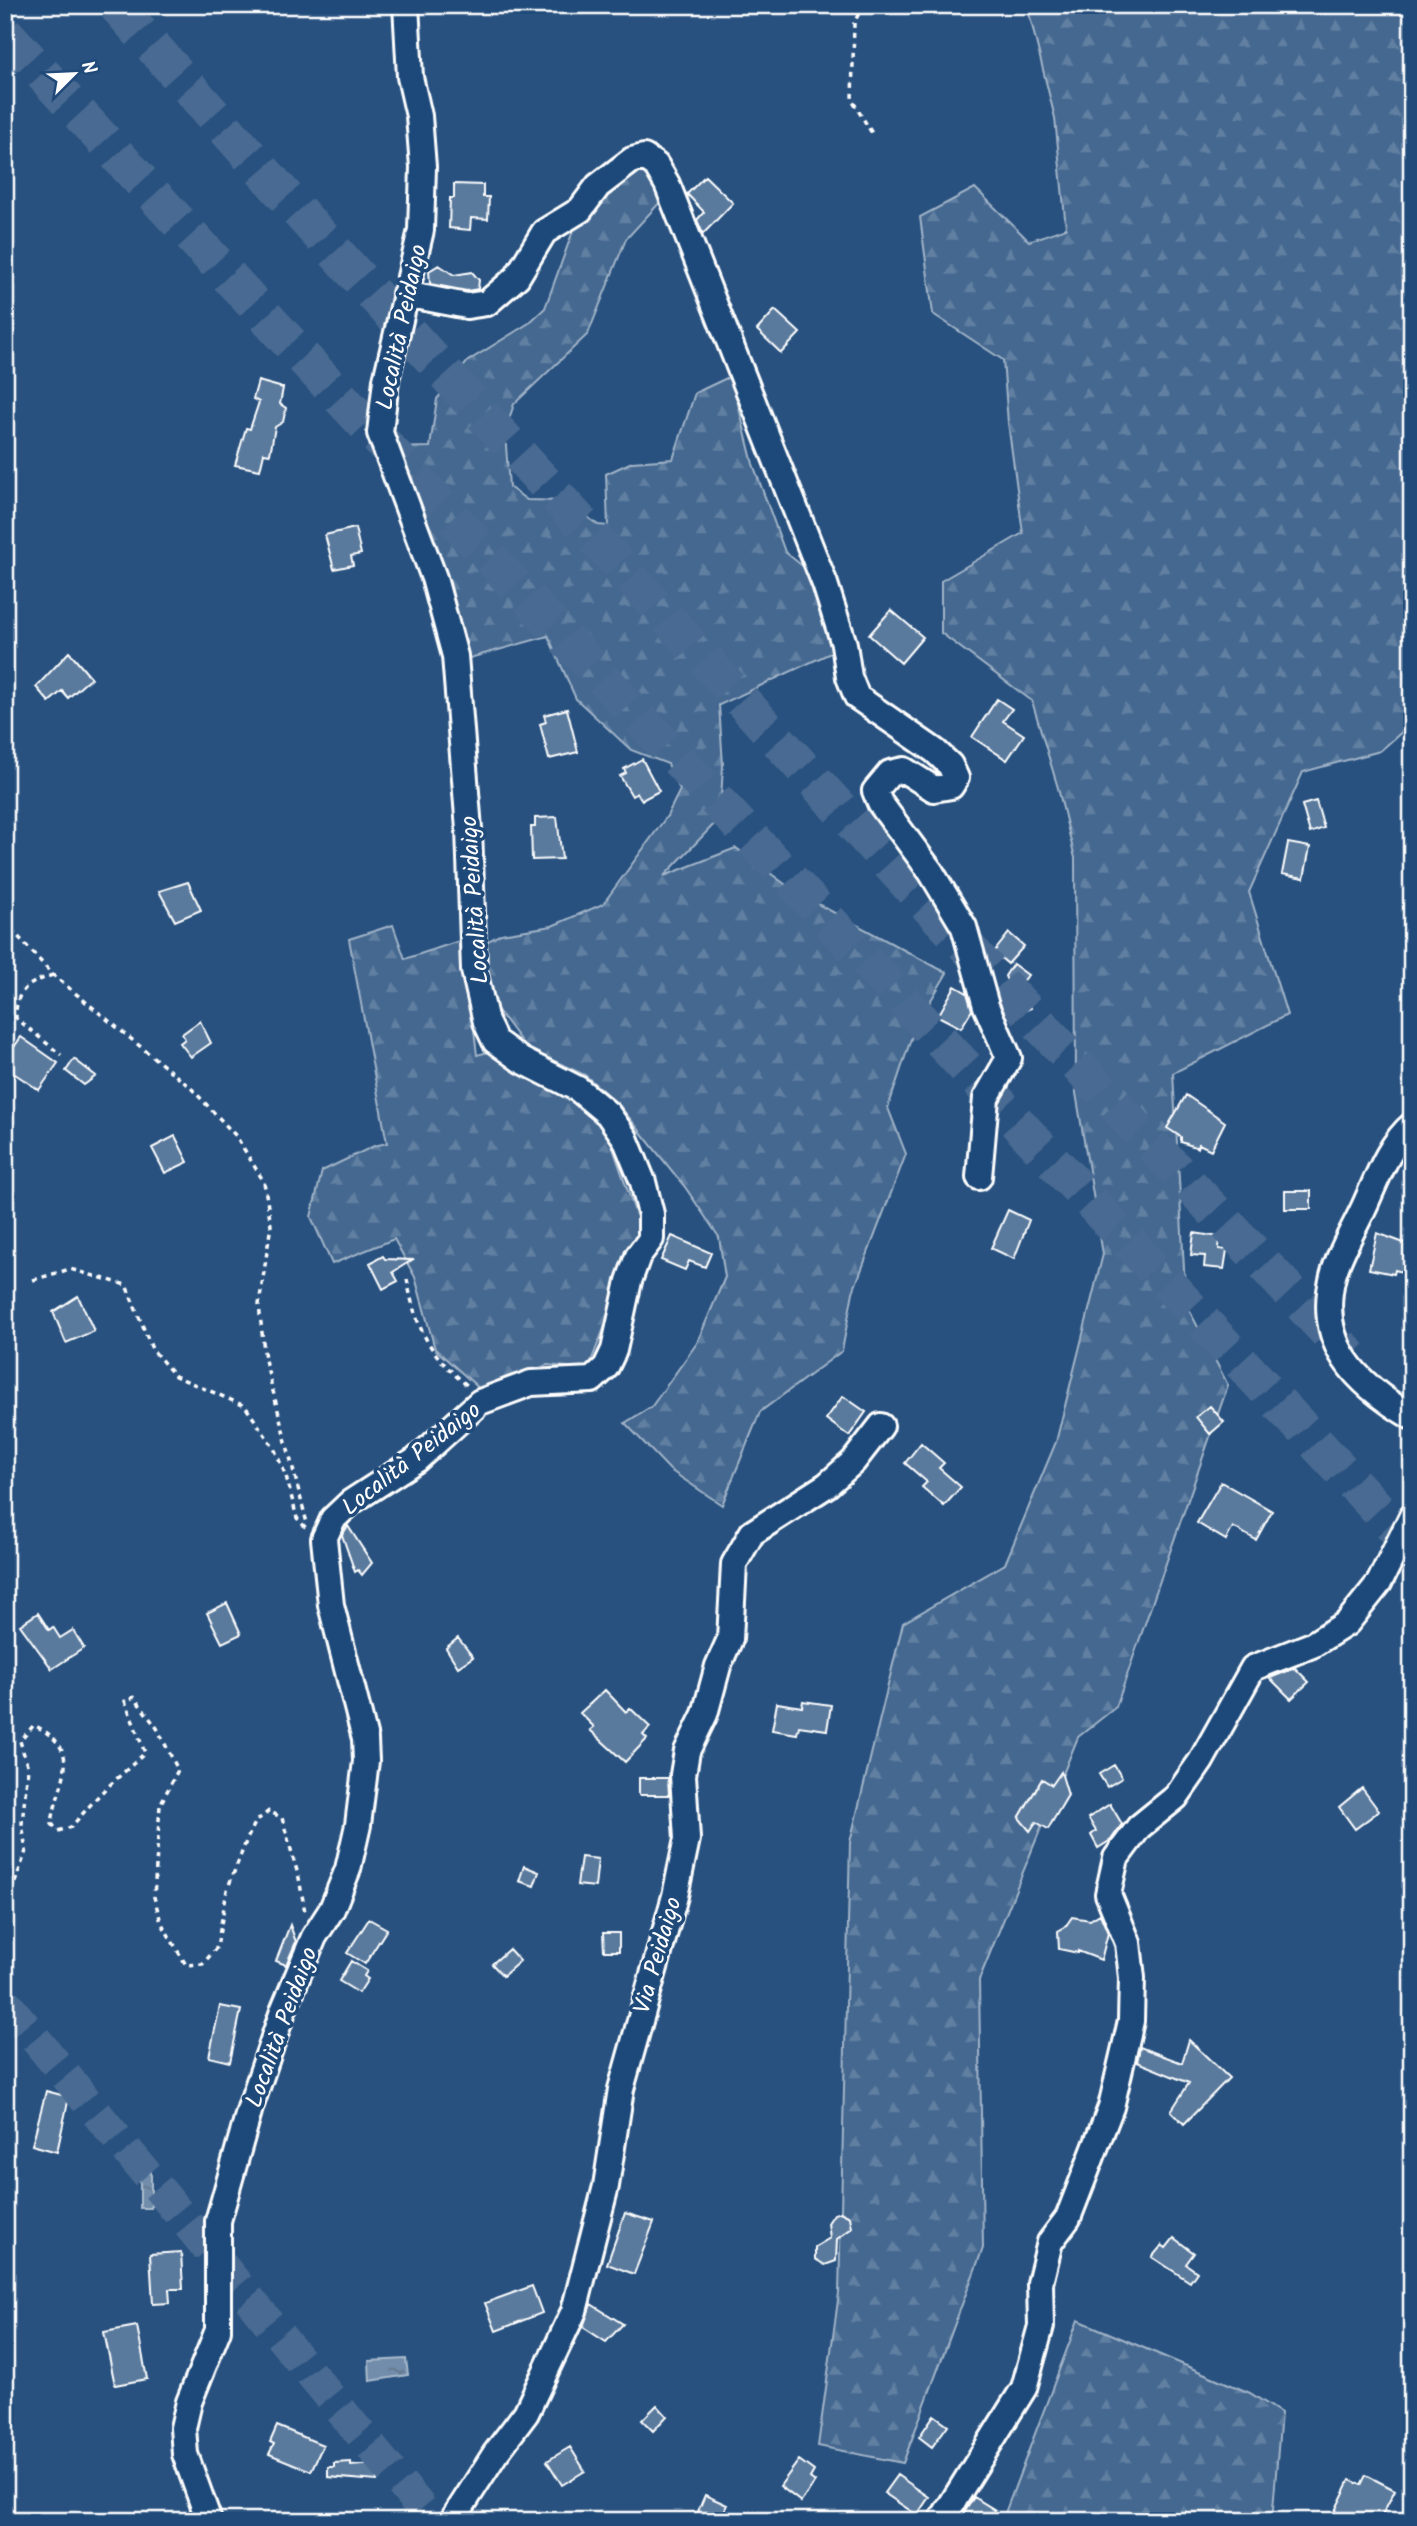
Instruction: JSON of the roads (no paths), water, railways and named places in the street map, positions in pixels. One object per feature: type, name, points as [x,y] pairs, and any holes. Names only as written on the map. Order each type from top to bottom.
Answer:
[{"type":"street","name":"Località Peidaigo","points":[[209,2521],[185,2454],[183,2428],[189,2402],[218,2330],[218,2221],[250,2108],[283,2011],[314,1937],[332,1909],[346,1877],[358,1825],[366,1761],[365,1739],[331,1605],[324,1539],[333,1519],[351,1502],[416,1460],[480,1402],[531,1383],[592,1380],[607,1367],[614,1350],[629,1282],[638,1256],[651,1239],[651,1214],[639,1171],[625,1139],[608,1114],[578,1089],[521,1060],[495,1041],[486,1023],[474,970],[469,829],[455,656],[434,578],[380,433],[386,380],[421,230],[423,167],[419,116],[410,78],[406,5]]},
{"type":"street","points":[[405,294],[467,306],[487,303],[517,277],[544,232],[579,210],[598,186],[632,160],[644,157],[656,165],[672,196],[825,584],[844,644],[849,677],[858,697],[935,751],[950,765],[957,778],[951,786],[934,789],[904,770],[890,773],[875,791],[880,803],[932,872],[964,927],[986,1006],[1009,1058],[986,1098],[979,1177]]},
{"type":"street","points":[[1412,1125],[1402,1133],[1374,1185],[1334,1273],[1328,1304],[1330,1330],[1342,1358],[1386,1402],[1412,1417]]},
{"type":"street","name":"Via Peidaigo","points":[[452,2521],[495,2454],[526,2413],[574,2311],[606,2186],[621,2089],[675,1896],[687,1839],[683,1775],[687,1751],[705,1714],[718,1667],[730,1639],[734,1564],[752,1533],[827,1485],[853,1462],[881,1426]]},
{"type":"street","points":[[941,2521],[1024,2388],[1041,2326],[1040,2283],[1050,2242],[1069,2218],[1111,2108],[1131,2021],[1132,1978],[1128,1943],[1108,1894],[1116,1858],[1139,1827],[1176,1797],[1201,1761],[1253,1668],[1312,1645],[1347,1623],[1379,1583],[1412,1516]]},
{"type":"water","points":[[140,2170],[151,2170],[151,2208],[140,2208]]},
{"type":"water","points":[[406,2359],[408,2375],[370,2381],[369,2361]]},
{"type":"tunnel","points":[[116,5],[309,223],[909,885],[1351,1357]]},
{"type":"tunnel","points":[[5,33],[297,351],[1412,1546]]},
{"type":"tunnel","points":[[5,2002],[432,2521]]}]
